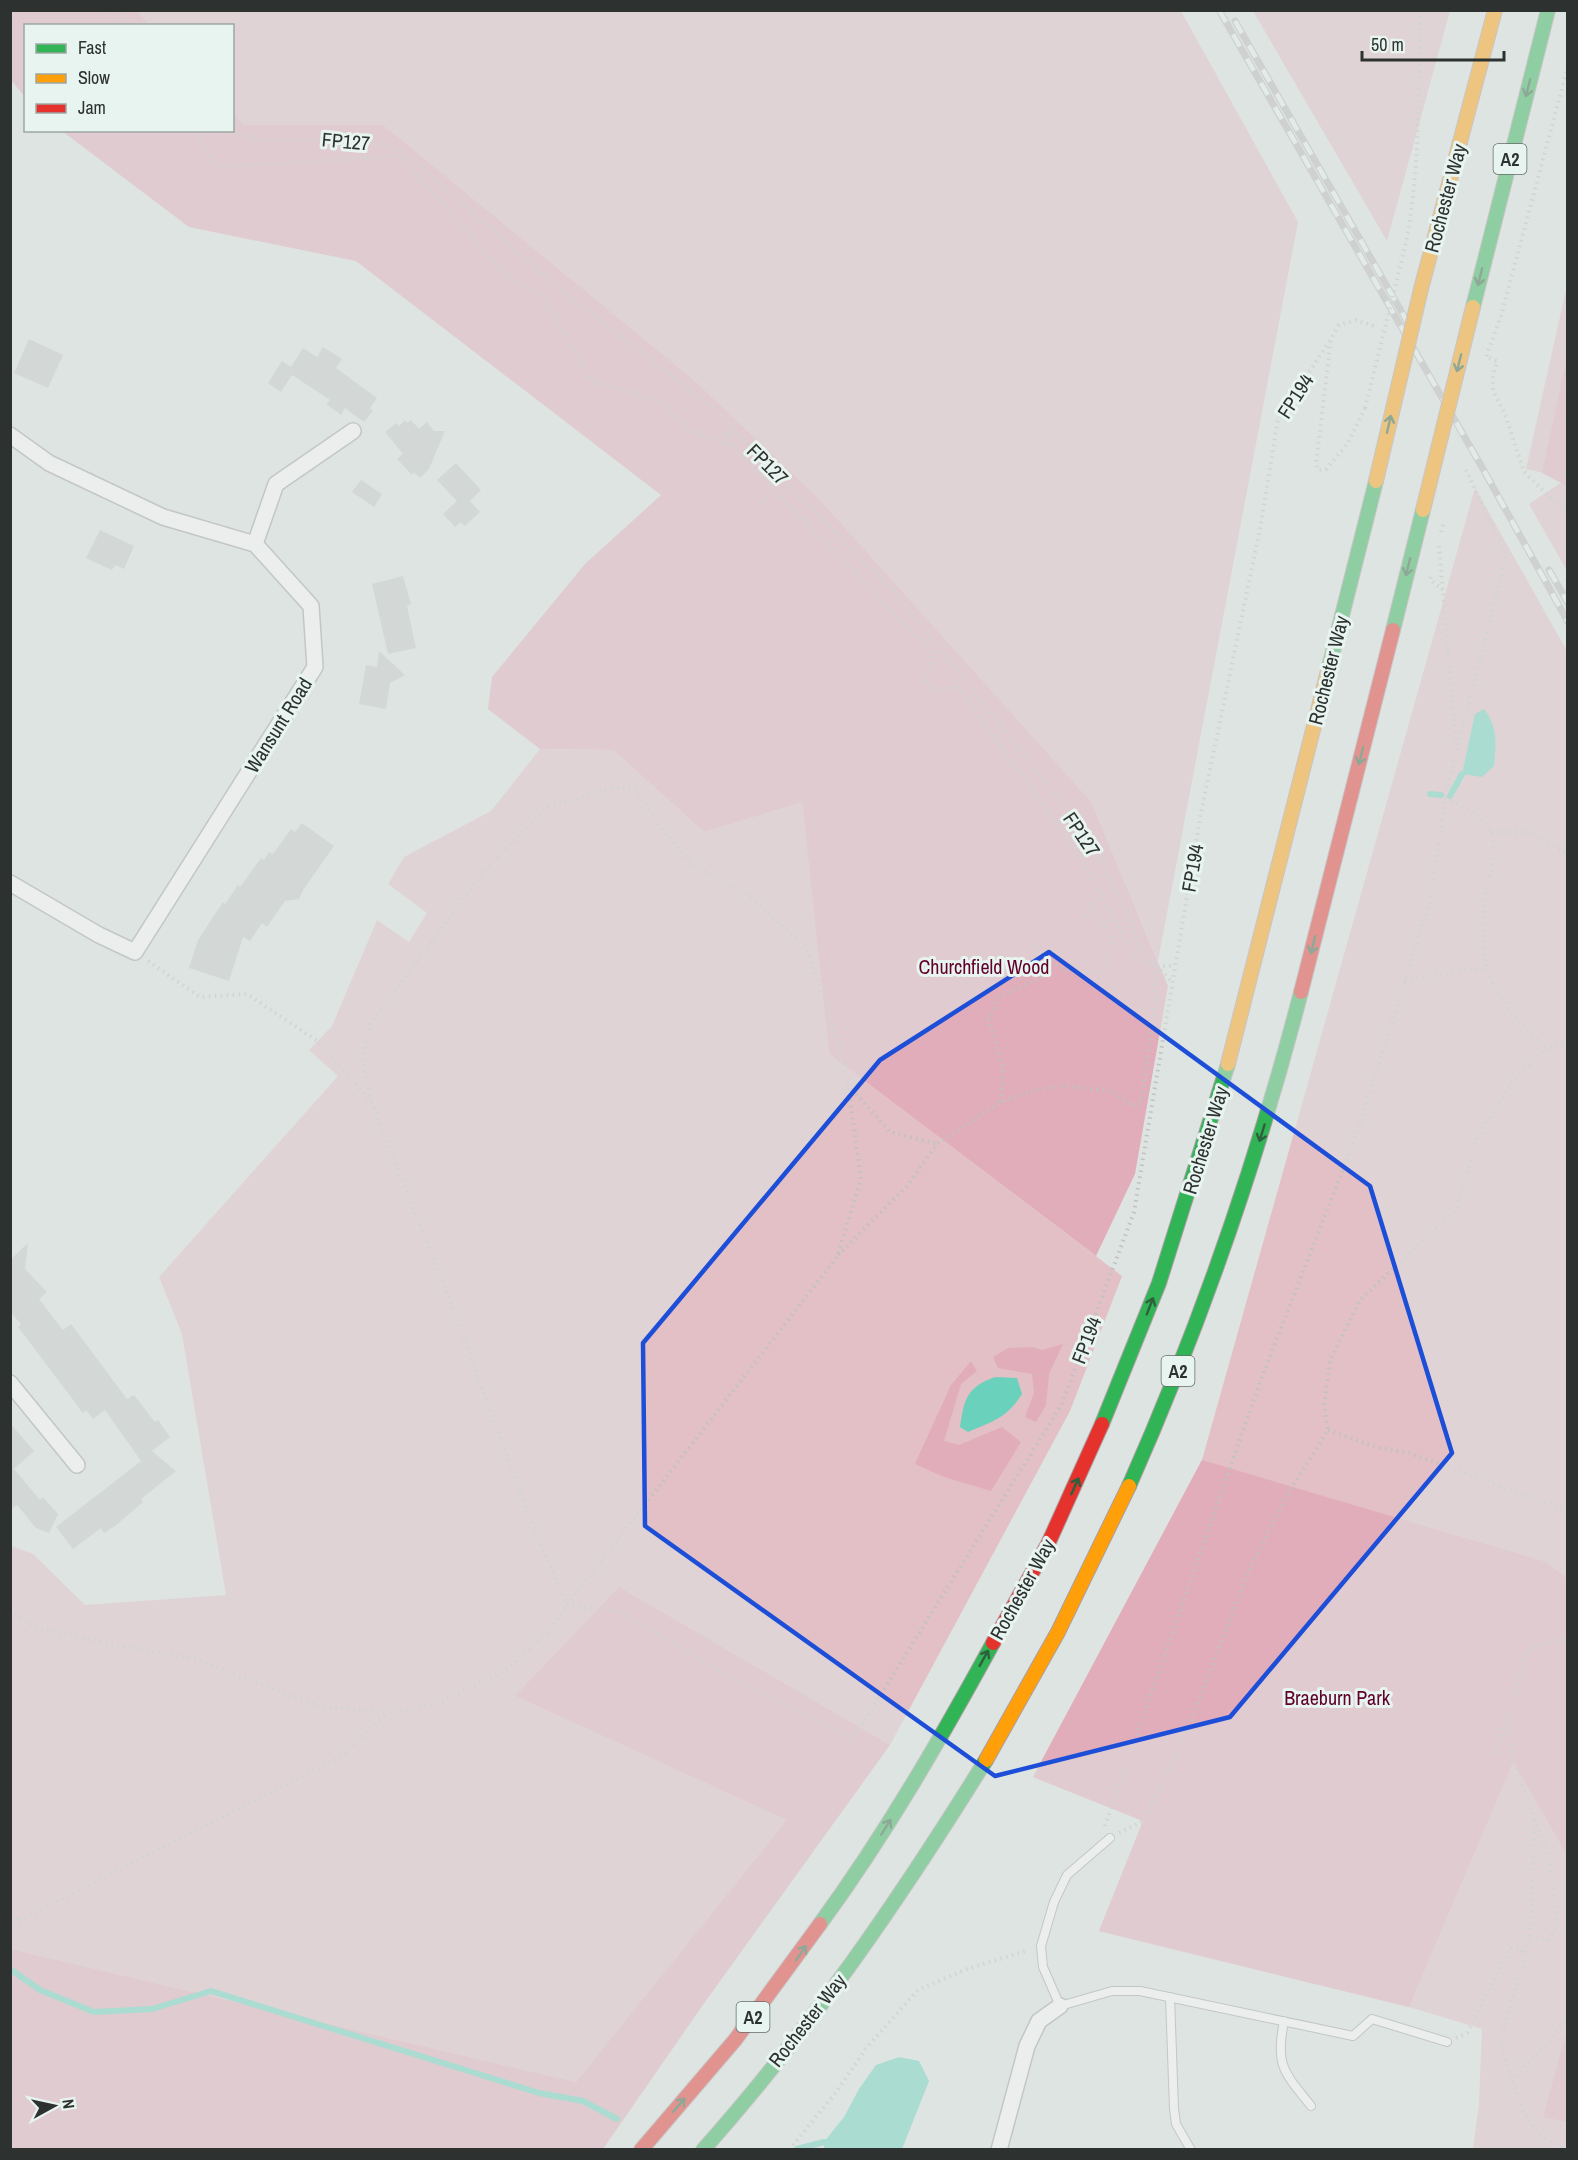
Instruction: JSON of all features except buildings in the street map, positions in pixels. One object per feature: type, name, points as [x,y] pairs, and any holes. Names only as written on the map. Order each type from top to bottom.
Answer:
[{"type":"highway","name":"Rochester Way","points":[[641,2150],[735,2040],[855,1876],[928,1761],[1048,1544],[1116,1392],[1162,1272],[1196,1172],[1230,1058],[1376,481],[1421,289],[1495,10]]},
{"type":"highway","name":"Rochester Way","points":[[703,2150],[830,1993],[907,1884],[978,1772],[1045,1656],[1105,1537],[1158,1421],[1205,1301],[1248,1180],[1285,1057],[1548,10]]},
{"type":"street","points":[[10,435],[49,463],[163,517],[255,544],[276,484],[353,431]]},
{"type":"street","name":"Wansunt Road","points":[[135,952],[315,667],[311,606],[255,544]]},
{"type":"street","points":[[10,884],[99,935],[135,952]]},
{"type":"street","points":[[10,1383],[77,1465]]},
{"type":"street","points":[[999,2150],[1027,2046],[1039,2020],[1060,2006]]},
{"type":"lane","points":[[1110,1838],[1067,1875],[1054,1902],[1041,1946],[1043,1967],[1060,2006],[1112,1991],[1140,1991],[1353,2036],[1372,2019],[1447,2042]]},
{"type":"lane","points":[[1170,1997],[1176,2124],[1191,2150]]},
{"type":"lane","points":[[1284,2021],[1280,2042],[1283,2072],[1311,2106]]},
{"type":"path","points":[[107,10],[120,24]]},
{"type":"path","points":[[119,10],[131,24]]},
{"type":"path","points":[[1331,339],[1316,464],[1318,470],[1326,469],[1348,443],[1365,408],[1412,217],[1417,142],[1420,10]]},
{"type":"path","points":[[1568,66],[1501,316],[1486,357],[1497,360],[1493,391],[1505,414],[1524,472],[1557,504],[1568,510]]},
{"type":"path","points":[[196,132],[217,167],[400,156]]},
{"type":"path","name":"FP127","points":[[232,132],[264,141],[359,138],[402,151],[560,290],[709,405],[901,599],[1087,836],[1124,905],[1140,948],[1173,982]]},
{"type":"path","points":[[400,156],[402,151]]},
{"type":"path","points":[[400,156],[509,279],[540,292],[592,381],[658,400],[689,430],[732,446]]},
{"type":"path","name":"FP194","points":[[567,1605],[621,1612],[724,1674],[853,1738],[1062,1404],[1134,1212],[1201,813],[1260,529],[1278,419],[1339,325],[1356,320],[1374,326]]},
{"type":"path","points":[[738,435],[725,434],[732,446],[771,488],[933,653],[926,681],[936,690],[958,687],[1074,847],[1135,957],[1155,966],[1175,966]]},
{"type":"path","points":[[1097,1849],[1260,1382],[1356,1136],[1431,898],[1445,799],[1456,748],[1506,555],[1466,470]]},
{"type":"path","points":[[754,513],[771,488]]},
{"type":"path","points":[[1435,562],[1441,532]]},
{"type":"path","points":[[1439,544],[1456,748]]},
{"type":"path","points":[[1432,571],[1430,579],[1443,590]]},
{"type":"path","points":[[567,1605],[531,1521],[372,1103],[363,1060],[370,1024],[486,869],[548,807],[614,787],[635,789],[663,830],[693,865],[746,894],[806,946],[834,1028],[848,1084],[861,1179],[837,1257]]},
{"type":"path","points":[[1445,799],[1469,807],[1491,832],[1494,850],[1484,904],[1483,945],[1487,969],[1500,996],[1546,1048]]},
{"type":"path","points":[[1491,832],[1529,832],[1568,854]]},
{"type":"path","points":[[1086,916],[1090,904],[1100,895]]},
{"type":"path","points":[[1034,944],[1052,963],[1072,974],[1104,971],[1112,933],[1090,904]]},
{"type":"path","points":[[135,952],[200,997],[247,994],[319,1042],[372,1103]]},
{"type":"path","points":[[1001,1102],[1003,1067],[989,1019],[998,997],[1040,978],[1052,963]]},
{"type":"path","points":[[10,1611],[35,1627],[110,1644],[196,1659],[318,1706],[388,1713],[436,1704],[506,1670],[550,1630],[837,1257],[908,1185],[937,1144],[1001,1102],[1034,1090],[1065,1086],[1112,1092],[1133,1106],[1142,1103],[1156,998],[1155,966]]},
{"type":"path","points":[[1405,981],[1459,970],[1487,969]]},
{"type":"path","points":[[1110,1838],[1143,1821],[1186,1734],[1248,1572],[1287,1495],[1328,1430],[1324,1405],[1330,1361],[1360,1300],[1455,1210],[1465,1184],[1475,1142],[1514,1079],[1546,1048],[1568,1043]]},
{"type":"path","points":[[848,1084],[891,1132],[937,1144]]},
{"type":"path","points":[[1328,1430],[1376,1447],[1409,1453],[1559,1508],[1568,1514]]},
{"type":"path","points":[[1495,1753],[1518,1687],[1523,1659],[1530,1647],[1554,1643],[1568,1635]]},
{"type":"path","points":[[10,1908],[17,1922],[342,1756],[388,1713]]},
{"type":"path","points":[[1508,1715],[1514,1761],[1550,1861],[1557,1928],[1547,1941],[1530,1936]]},
{"type":"path","points":[[1535,1817],[1530,1936],[1503,2022],[1503,2052],[1522,2108],[1538,2134],[1565,2150]]},
{"type":"path","points":[[789,2150],[834,2095],[867,2047],[918,1990],[968,1970],[1041,1946]]},
{"type":"path","points":[[1447,2042],[1467,2033],[1510,1948],[1518,1947],[1525,1954]]},
{"type":"path","points":[[1512,2081],[1568,2019]]},
{"type":"highlighted area","points":[[1049,952],[1370,1186],[1452,1453],[1230,1717],[995,1776],[645,1526],[643,1343],[880,1060]]},
{"type":"green space","points":[[10,11],[137,11],[150,24],[24,24],[24,96],[11,80]]},
{"type":"green space","points":[[137,11],[1181,11],[1298,222],[1158,961],[1092,803],[383,125],[245,125],[234,114],[234,24],[150,24]]},
{"type":"green space","points":[[1253,11],[1450,11],[1387,241]]},
{"type":"green space","name":"Churchfield Wood","points":[[234,114],[245,125],[383,125],[696,382],[819,499],[1092,803],[1168,986],[1135,1174],[1096,1256],[829,1054],[802,802],[704,832],[613,750],[540,749],[488,709],[492,677],[585,564],[661,495],[356,261],[189,227],[63,132],[234,132]]},
{"type":"green space","points":[[1567,285],[1567,478],[1526,469]]},
{"type":"green space","points":[[1567,356],[1567,486],[1542,473]]},
{"type":"green space","points":[[1565,480],[1567,483],[1567,571],[1529,504]]},
{"type":"green space","name":"Braeburn Park","points":[[1475,488],[1567,651],[1567,2149],[1473,2149],[1479,2104],[1482,2029],[1409,2007],[1099,1931],[1143,1821],[1033,1777],[1202,1460]]},
{"type":"green space","points":[[540,749],[613,750],[704,832],[802,801],[829,1054],[1122,1276],[1070,1411],[890,1745],[736,1663],[515,1696],[788,1820],[576,2082],[11,1949],[11,1546],[33,1554],[85,1605],[226,1595],[182,1334],[159,1277],[338,1076],[309,1050],[332,1026],[377,920],[409,942],[427,913],[388,884],[404,857],[491,811]]},
{"type":"green space","points":[[1063,1344],[1049,1374],[1046,1405],[1036,1422],[1025,1417],[1034,1393],[1032,1374],[998,1368],[993,1357],[1008,1348],[1032,1347],[1042,1350]]},
{"type":"green space","points":[[971,1361],[977,1371],[961,1384],[944,1441],[959,1445],[1002,1427],[1021,1442],[991,1491],[944,1477],[915,1464],[951,1385]]},
{"type":"green space","points":[[1202,1460],[1546,1562],[1567,1578],[1567,1855],[1513,1762],[1409,2007],[1099,1931],[1143,1821],[1033,1777]]},
{"type":"green space","points":[[619,1587],[890,1745],[705,2002],[603,2149],[11,2149],[11,1949],[576,2082],[787,1820],[515,1696]]},
{"type":"green space","points":[[1567,2030],[1567,2122],[1543,2117]]},
{"type":"shaded area","points":[[1484,709],[1494,729],[1494,766],[1482,777],[1462,774],[1475,714]]},
{"type":"shaded area","points":[[995,1377],[1017,1378],[1022,1394],[1005,1414],[968,1432],[960,1427],[968,1395],[978,1385]]},
{"type":"shaded area","points":[[899,2057],[919,2061],[929,2081],[902,2149],[824,2149],[824,2142],[844,2117],[859,2089],[876,2065]]},
{"type":"waterway","points":[[1450,796],[1462,774]]},
{"type":"waterway","points":[[1430,794],[1441,795]]},
{"type":"waterway","points":[[10,1969],[40,1990],[94,2012],[152,2009],[211,1991],[539,2093],[583,2101],[617,2119]]},
{"type":"waterway","points":[[797,2149],[824,2142]]},
{"type":"railway","points":[[1219,10],[1483,469],[1568,622]]},
{"type":"railway","points":[[1235,21],[1412,330]]},
{"type":"railway","points":[[1549,570],[1568,603]]},
{"type":"traffic: fast","points":[[1473,307],[1548,10]]},
{"type":"traffic: fast","points":[[1329,667],[1376,481]]},
{"type":"traffic: fast","points":[[1393,630],[1423,510]]},
{"type":"traffic: fast","points":[[1129,1486],[1180,1365],[1225,1243],[1266,1118],[1301,992]]},
{"type":"traffic: fast","points":[[1102,1424],[1159,1283],[1228,1064]]},
{"type":"traffic: fast","points":[[820,1924],[911,1787],[993,1643]]},
{"type":"traffic: fast","points":[[703,2150],[780,2058],[853,1961],[921,1862],[986,1760]]},
{"type":"traffic: slow","points":[[1421,289],[1495,10]]},
{"type":"traffic: slow","points":[[1376,481],[1421,289]]},
{"type":"traffic: slow","points":[[1423,510],[1473,307]]},
{"type":"traffic: slow","points":[[1228,1064],[1329,667]]},
{"type":"traffic: slow","points":[[986,1760],[1058,1632],[1129,1486]]},
{"type":"traffic: jam","points":[[1301,992],[1393,630]]},
{"type":"traffic: jam","points":[[993,1643],[1048,1544],[1102,1424]]},
{"type":"traffic: jam","points":[[641,2150],[735,2040],[820,1924]]}]
